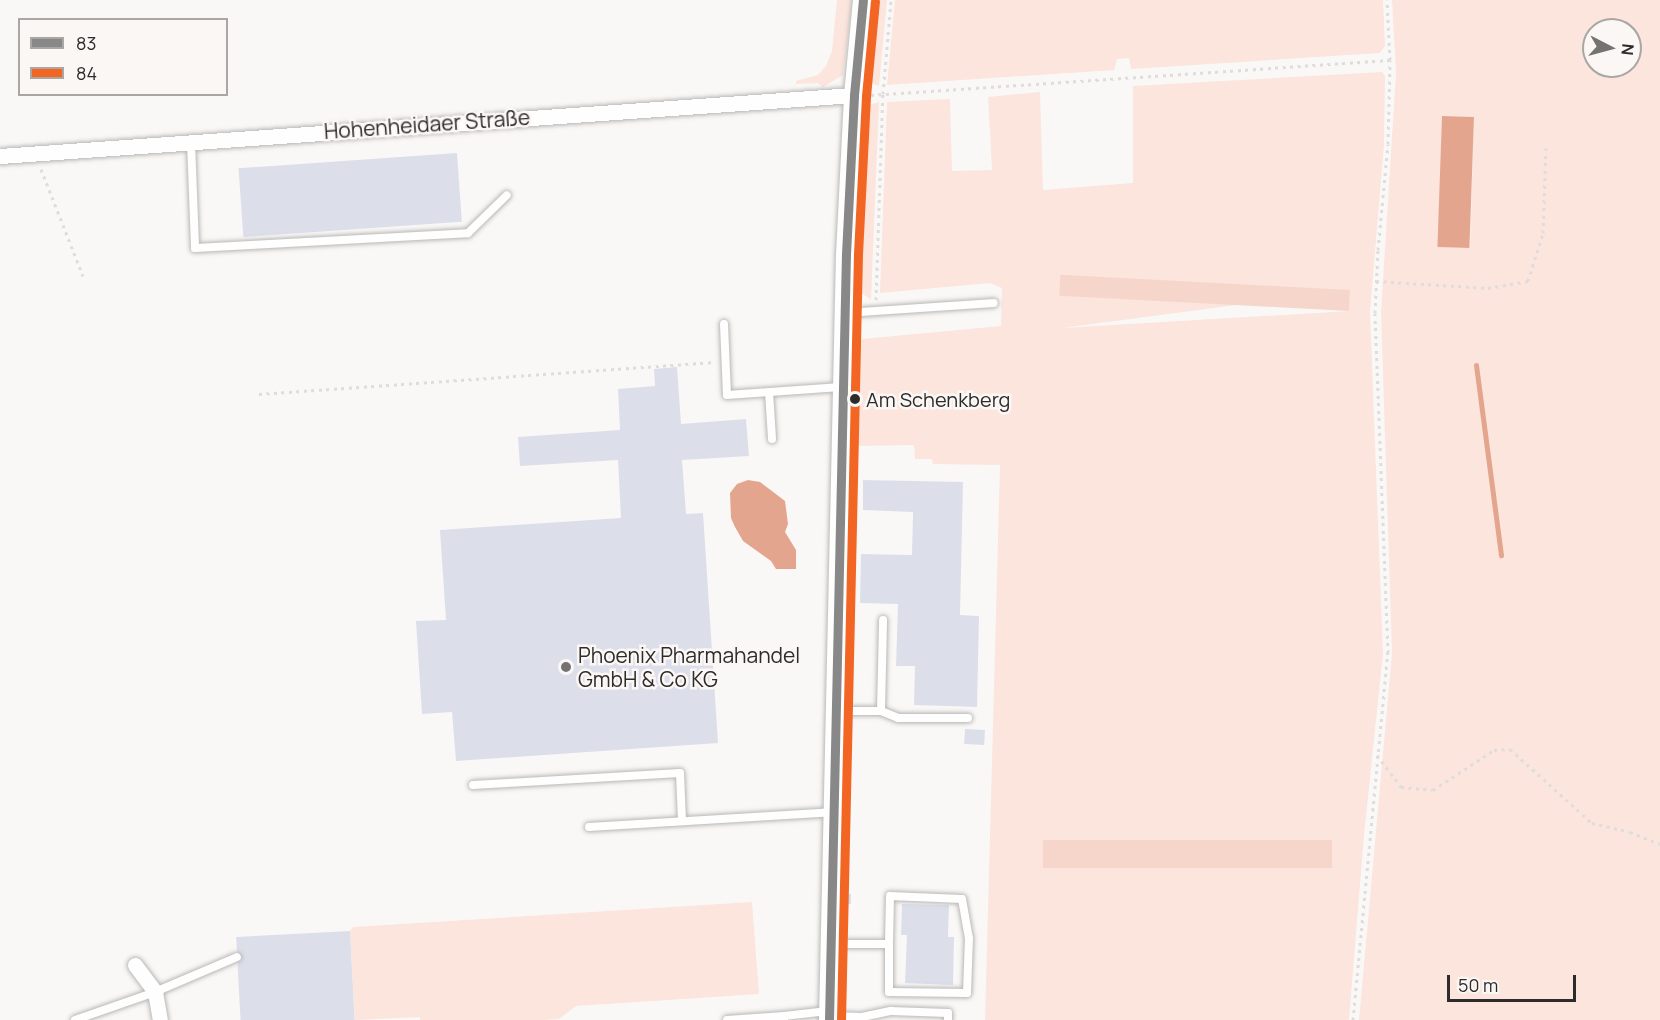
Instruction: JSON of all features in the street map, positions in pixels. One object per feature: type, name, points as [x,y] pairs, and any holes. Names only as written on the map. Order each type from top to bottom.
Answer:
[{"type":"main road","points":[[829,1016],[844,313],[854,95],[863,0]]},
{"type":"street","name":"Hohenheidaer Straße","points":[[0,156],[854,95]]},
{"type":"street","points":[[135,965],[155,992],[160,1020]]},
{"type":"lane","points":[[191,142],[195,248],[468,233],[507,195]]},
{"type":"lane","points":[[844,313],[994,303]]},
{"type":"lane","points":[[724,324],[727,395],[842,387]]},
{"type":"lane","points":[[769,392],[772,439]]},
{"type":"lane","points":[[881,711],[883,621]]},
{"type":"lane","points":[[835,711],[881,711],[898,718],[968,718]]},
{"type":"lane","points":[[473,784],[680,773],[682,821]]},
{"type":"lane","points":[[589,827],[833,812]]},
{"type":"lane","points":[[890,896],[962,899],[969,938],[967,993],[889,992],[889,944],[890,896]]},
{"type":"lane","points":[[831,944],[889,944]]},
{"type":"lane","points":[[75,1020],[155,992],[237,957]]},
{"type":"lane","points":[[727,1020],[862,1017],[891,1011],[948,1013],[948,1020]]},
{"type":"path","points":[[875,310],[883,94],[891,0]]},
{"type":"path","points":[[1353,1020],[1388,653],[1379,440],[1376,281],[1388,144],[1390,60],[1387,0]]},
{"type":"path","points":[[854,95],[1390,60]]},
{"type":"path","points":[[1376,281],[1488,288],[1528,281],[1543,233],[1546,148]]},
{"type":"path","points":[[35,153],[83,276]]},
{"type":"path","points":[[259,394],[726,362]]},
{"type":"path","points":[[1377,755],[1401,788],[1433,790],[1494,750],[1510,749],[1592,823],[1630,832],[1660,844]]},
{"type":"shaded area","points":[[837,0],[852,0],[843,75],[823,87],[818,83],[796,84],[796,81],[818,75],[826,66],[832,51]]},
{"type":"shaded area","points":[[872,0],[887,0],[879,86],[868,82],[865,75]]},
{"type":"shaded area","points":[[895,0],[1383,0],[1385,46],[1380,53],[1131,69],[1129,58],[1117,59],[1114,70],[887,85]]},
{"type":"shaded area","points":[[1392,0],[1660,0],[1660,1020],[1359,1020],[1392,653],[1381,312],[1396,73]],"holes":[[[1442,116],[1474,117],[1470,248],[1439,247]]]},
{"type":"shaded area","points":[[1382,72],[1385,76],[1384,144],[1370,312],[1383,654],[1364,835],[1349,1020],[985,1020],[1000,465],[933,464],[932,459],[915,459],[914,445],[854,446],[857,350],[862,339],[1001,326],[1002,288],[990,283],[880,293],[887,102],[950,99],[952,171],[992,170],[988,97],[1040,92],[1043,190],[1133,183],[1133,86]],"holes":[[[1349,290],[1349,311],[1062,328]]]},
{"type":"shaded area","points":[[879,102],[871,300],[862,293],[854,276],[861,116],[866,106]]},
{"type":"shaded area","points":[[1442,116],[1474,117],[1469,248],[1437,247]]},
{"type":"shaded area","points":[[1060,275],[1350,290],[1349,311],[1059,296]]},
{"type":"shaded area","points":[[748,480],[760,482],[785,501],[788,524],[785,532],[796,550],[796,569],[776,569],[771,561],[743,541],[735,527],[731,518],[730,493],[737,484]]},
{"type":"shaded area","points":[[1043,840],[1332,840],[1332,868],[1043,868]]},
{"type":"shaded area","points":[[752,902],[759,994],[576,1006],[559,1019],[420,1020],[420,1017],[355,1020],[350,931],[353,927]]},
{"type":"building","points":[[457,153],[462,222],[243,237],[239,168]]},
{"type":"building","name":"Phoenix Pharmahandel GmbH & Co KG","points":[[677,367],[681,424],[746,419],[749,456],[682,460],[686,514],[703,513],[718,743],[456,761],[452,712],[422,714],[416,621],[446,620],[440,530],[621,518],[618,460],[520,466],[518,437],[620,430],[618,389],[655,386],[654,369]]},
{"type":"building","points":[[863,480],[963,482],[960,615],[979,616],[977,707],[914,705],[915,666],[896,666],[898,604],[860,603],[861,554],[912,555],[913,512],[863,510]]},
{"type":"building","points":[[965,729],[985,730],[984,745],[964,744]]},
{"type":"building","points":[[845,894],[851,894],[851,904],[845,904]]},
{"type":"building","points":[[902,904],[949,905],[948,937],[954,937],[953,985],[905,983],[907,935],[901,935]]},
{"type":"building","points":[[350,931],[355,1020],[241,1020],[236,937]]},
{"type":"waterway","points":[[1476,365],[1501,555]]},
{"type":"transit line","name":"83","points":[[829,1020],[846,254],[854,95],[863,0]]},
{"type":"transit line","name":"84","points":[[841,1020],[858,254],[866,96],[875,1]]},
{"type":"place","name":"Am Schenkberg","points":[[855,399]]},
{"type":"place","name":"Phoenix Pharmahandel GmbH & Co KG","points":[[566,667]]}]
